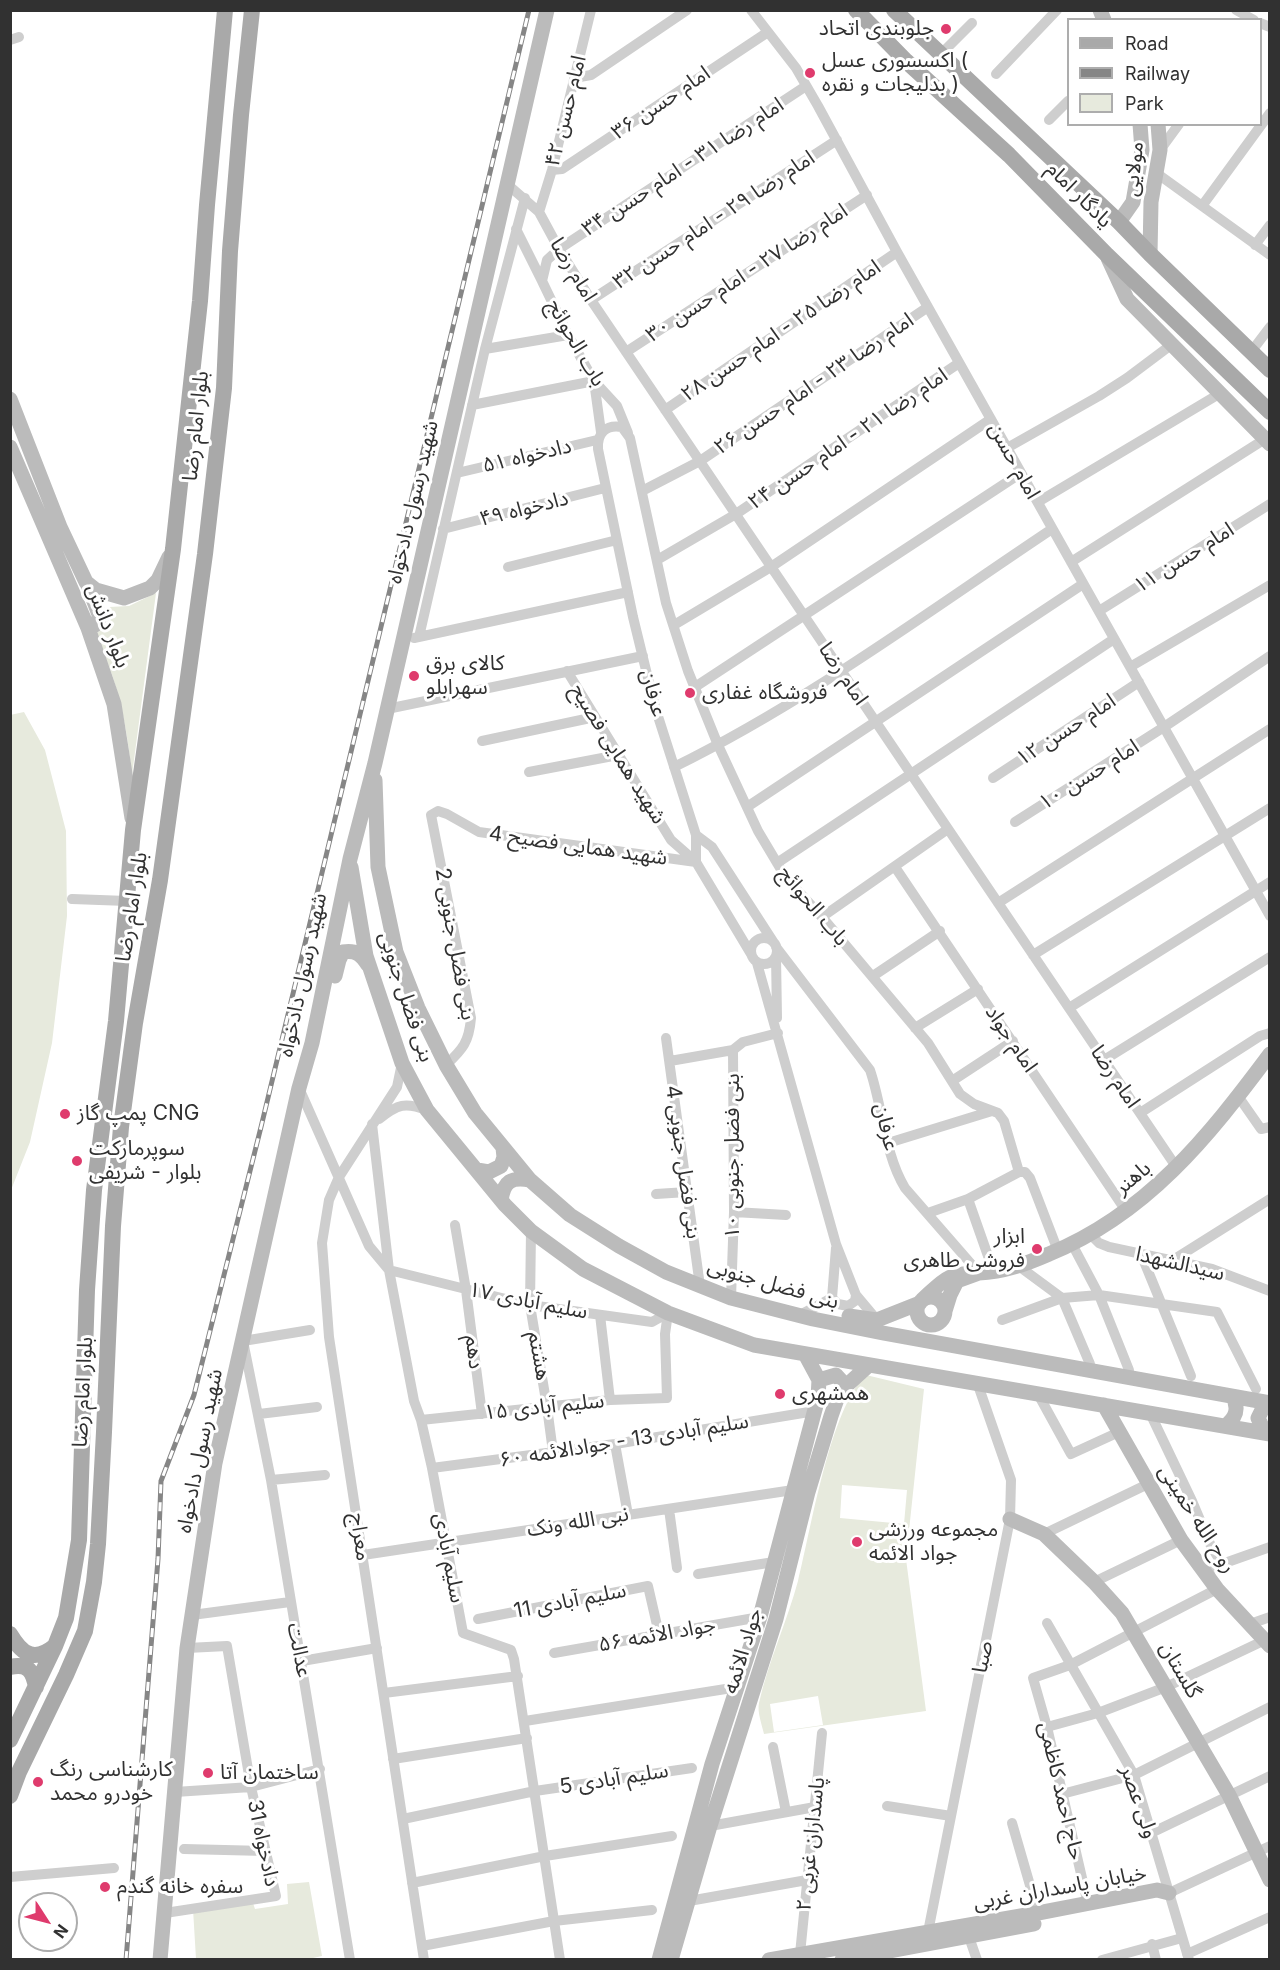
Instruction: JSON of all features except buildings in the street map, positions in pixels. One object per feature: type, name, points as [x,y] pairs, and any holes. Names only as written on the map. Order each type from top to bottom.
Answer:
[{"type":"main road","name":"بلوار امام رضا","points":[[10,1740],[66,1618],[79,1540],[87,1290],[94,1190],[116,1021],[134,830],[173,549],[200,301],[225,10]]},
{"type":"main road","name":"بلوار امام رضا","points":[[10,1796],[85,1631],[94,1582],[104,1432],[113,1226],[121,1127],[135,1023],[160,880],[205,554],[224,388],[234,206],[252,10]]},
{"type":"main road","name":"یادگار امام","points":[[856,10],[969,121],[1009,155],[1107,255],[1269,412]]},
{"type":"main road","name":"یادگار امام","points":[[894,10],[1119,222],[1269,370]]},
{"type":"main road","points":[[969,121],[981,123],[989,118],[990,108],[984,96]]},
{"type":"main road","points":[[1009,155],[1001,143],[1001,137],[1006,129],[1016,130],[1031,138]]},
{"type":"main road","points":[[205,229],[208,237],[216,239],[226,230],[234,206]]},
{"type":"main road","points":[[200,301],[211,264],[219,262],[226,266],[229,274]]},
{"type":"main road","points":[[10,1634],[21,1650],[29,1654],[45,1654],[55,1646]]},
{"type":"main road","points":[[10,1667],[19,1665],[27,1667],[34,1675],[36,1686]]},
{"type":"street","name":"شهید رسول دادخواه","points":[[160,1959],[187,1648],[215,1463],[299,1088],[312,1043],[350,859],[375,763],[547,10]]},
{"type":"street","name":"امام حسن ۴۲","points":[[539,212],[552,170],[591,10]]},
{"type":"street","points":[[574,78],[591,75],[687,10]]},
{"type":"street","name":"امام حسن","points":[[752,10],[796,68],[1269,916]]},
{"type":"street","points":[[996,74],[1057,10]]},
{"type":"street","points":[[1236,10],[1250,18]]},
{"type":"street","points":[[940,54],[972,23]]},
{"type":"street","name":"امام حسن ۳۶","points":[[552,170],[562,169],[768,32]]},
{"type":"street","name":"امام رضا ۳۱ - امام حسن ۳۴","points":[[559,249],[806,86]]},
{"type":"street","points":[[1049,120],[1067,102]]},
{"type":"street","name":"مولایی","points":[[1119,222],[1132,202],[1142,150],[1140,126]]},
{"type":"street","name":"مولایی","points":[[1150,254],[1151,202],[1160,150],[1158,126]]},
{"type":"street","points":[[1160,150],[1178,126]]},
{"type":"street","points":[[1202,206],[1260,126]]},
{"type":"street","name":"امام رضا ۲۹ - امام حسن ۳۲","points":[[591,300],[837,140]]},
{"type":"street","points":[[1155,172],[1269,255]]},
{"type":"street","name":"امام رضا","points":[[507,184],[539,212],[591,300],[1177,1168]]},
{"type":"street","name":"امام رضا ۲۷ - امام حسن ۳۰","points":[[626,352],[867,195]]},
{"type":"street","points":[[419,637],[485,349],[525,198]]},
{"type":"street","points":[[1132,202],[1144,206],[1151,202]]},
{"type":"street","points":[[1255,245],[1269,225]]},
{"type":"street","points":[[516,229],[542,281]]},
{"type":"street","name":"باب الحوائج","points":[[559,249],[547,260],[542,281],[568,335],[594,381],[617,406],[630,438],[666,603],[688,671],[718,745],[747,807],[786,878],[873,976],[928,1043],[960,1094],[974,1104],[998,1113],[1004,1121],[1019,1172],[1025,1172],[1030,1178],[1058,1251]]},
{"type":"street","name":"امام رضا ۲۵ - امام حسن ۲۸","points":[[665,410],[897,252]]},
{"type":"street","points":[[1071,562],[1267,442],[1127,299],[1107,255]]},
{"type":"street","name":"امام رضا ۲۳ - امام حسن ۲۶","points":[[642,490],[700,461],[928,307]]},
{"type":"street","points":[[1251,352],[1269,327]]},
{"type":"street","points":[[485,349],[568,335]]},
{"type":"street","points":[[1007,448],[1099,396],[1171,345]]},
{"type":"street","name":"امام رضا ۲۱ - امام حسن ۲۴","points":[[657,560],[736,514],[959,363]]},
{"type":"street","points":[[472,405],[594,381]]},
{"type":"street","name":"عرفان","points":[[594,381],[605,488],[628,592],[655,707],[696,835],[712,847],[776,948],[870,1070],[888,1143],[905,1188],[987,1273]]},
{"type":"street","points":[[1038,502],[1219,394]]},
{"type":"street","name":"بلوار دانش","points":[[10,399],[60,526],[86,582],[96,590],[124,598],[138,594],[150,588],[158,580],[173,549]]},
{"type":"street","points":[[674,625],[771,567],[991,419]]},
{"type":"street","points":[[599,436],[614,425],[622,427],[630,438]]},
{"type":"street","name":"دادخواه ۵۱","points":[[457,473],[599,436]]},
{"type":"street","name":"بلوار دانش","points":[[10,447],[88,627],[114,704],[134,830]]},
{"type":"street","points":[[695,687],[1021,473]]},
{"type":"street","name":"دادخواه ۴۹","points":[[442,529],[605,488]]},
{"type":"street","name":"امام حسن ۱۱","points":[[1099,612],[1269,504]]},
{"type":"street","points":[[674,767],[718,745],[841,670],[1052,529]]},
{"type":"street","points":[[508,567],[617,540]]},
{"type":"street","points":[[86,582],[99,609],[100,617],[95,625],[88,627]]},
{"type":"street","points":[[747,807],[1083,584]]},
{"type":"street","points":[[1130,667],[1269,585]]},
{"type":"street","points":[[403,641],[628,592]]},
{"type":"street","points":[[777,864],[1114,639]]},
{"type":"street","points":[[387,709],[643,656]]},
{"type":"street","name":"امام حسن ۱۰","points":[[1015,822],[1164,728],[1269,656]]},
{"type":"street","name":"شهید همایی فصیح","points":[[567,671],[671,840],[696,862]]},
{"type":"street","name":"امام حسن ۱۲","points":[[993,778],[1138,682]]},
{"type":"street","points":[[482,741],[595,717]]},
{"type":"street","points":[[998,903],[1269,729]]},
{"type":"street","points":[[529,772],[618,755]]},
{"type":"street","name":"بنی فضل جنوبی","points":[[375,763],[378,867],[396,952],[418,1008],[446,1065],[476,1113],[530,1180],[570,1215],[666,1272],[731,1298],[806,1317],[957,1347],[1269,1404]]},
{"type":"street","points":[[1034,956],[1269,808]]},
{"type":"street","name":"شهید همایی فصیح 4","points":[[431,815],[438,811],[447,814],[479,832],[696,862]]},
{"type":"street","name":"بنی فضل جنوبی 2","points":[[431,815],[471,1018],[467,1042],[446,1065]]},
{"type":"street","points":[[822,917],[948,829]]},
{"type":"street","points":[[696,835],[696,862],[754,958],[762,964],[771,963],[776,948]]},
{"type":"street","name":"بنی فضل جنوبی","points":[[350,859],[366,956],[402,1063],[427,1110],[501,1200],[531,1232],[583,1269],[668,1313],[754,1345],[1267,1433]]},
{"type":"street","name":"امام جواد","points":[[895,867],[1126,1211]]},
{"type":"street","points":[[1069,1008],[1269,882]]},
{"type":"street","points":[[72,898],[127,901]]},
{"type":"street","points":[[873,976],[940,932]]},
{"type":"street","points":[[778,1034],[776,948],[767,939],[760,939],[752,947],[754,958],[778,1034],[836,1244],[856,1295],[877,1320]]},
{"type":"street","points":[[312,1043],[325,1027],[339,960],[343,952],[352,951],[362,955],[370,968]]},
{"type":"street","points":[[1104,1060],[1269,957]]},
{"type":"street","points":[[915,1028],[978,989]]},
{"type":"street","points":[[1140,1113],[1260,1036],[1269,1033]]},
{"type":"street","points":[[670,1060],[733,1050],[743,1042],[778,1034]]},
{"type":"street","name":"بنی فضل جنوبی 4","points":[[666,1038],[700,1286]]},
{"type":"street","points":[[952,1081],[1013,1041]]},
{"type":"street","name":"بنی فضل جنوبی ۱۰","points":[[731,1298],[734,1212],[733,1050]]},
{"type":"street","name":"باهنر","points":[[945,1314],[957,1281],[1020,1266],[1058,1251],[1091,1235],[1155,1189],[1177,1168],[1238,1096],[1269,1054]]},
{"type":"street","name":"معراج","points":[[402,1063],[397,1087],[339,1177],[329,1200],[322,1243],[329,1337],[424,1959]]},
{"type":"street","points":[[299,1088],[369,1246],[389,1270]]},
{"type":"street","points":[[1238,1096],[1261,1130],[1269,1127]]},
{"type":"street","name":"معراج","points":[[372,1124],[394,1107],[411,1104],[427,1110]]},
{"type":"street","points":[[888,1143],[992,1111]]},
{"type":"street","name":"سلیم آبادی","points":[[372,1124],[389,1270],[414,1401],[422,1420],[432,1468],[462,1633],[511,1650],[518,1676],[560,1959]]},
{"type":"street","points":[[477,1170],[489,1172],[501,1166],[504,1157],[503,1148]]},
{"type":"street","points":[[928,1213],[968,1199],[1019,1172]]},
{"type":"street","points":[[501,1200],[502,1192],[509,1182],[515,1178],[530,1180]]},
{"type":"street","points":[[656,1194],[687,1192]]},
{"type":"street","points":[[968,1199],[987,1273]]},
{"type":"street","points":[[1173,1260],[1269,1200]]},
{"type":"street","points":[[734,1212],[786,1215]]},
{"type":"street","name":"دهم","points":[[455,1225],[482,1414]]},
{"type":"street","name":"هشتم","points":[[531,1232],[530,1305],[553,1452]]},
{"type":"street","name":"سیدالشهدا","points":[[1091,1235],[1100,1243],[1109,1246],[1212,1269],[1269,1291]]},
{"type":"street","points":[[836,1244],[832,1298],[838,1304],[848,1306],[855,1301],[856,1295]]},
{"type":"street","points":[[1072,1244],[1099,1295],[1130,1370]]},
{"type":"street","points":[[1141,1254],[1191,1376]]},
{"type":"street","points":[[1020,1266],[1062,1298],[1090,1364]]},
{"type":"street","name":"سلیم آبادی ۱۷","points":[[389,1270],[530,1305],[652,1322],[668,1313]]},
{"type":"street","name":"باهنر","points":[[806,1317],[829,1314],[877,1320],[921,1302],[942,1282],[956,1273],[987,1273]]},
{"type":"street","points":[[1002,1320],[1062,1298],[1099,1295],[1217,1312],[1256,1389]]},
{"type":"street","points":[[945,1314],[937,1324],[926,1324],[917,1312],[921,1302],[932,1297],[942,1301],[945,1314],[945,1328],[957,1347]]},
{"type":"street","points":[[806,1317],[832,1298]]},
{"type":"street","name":"سلیم آبادی ۱۵","points":[[422,1420],[610,1400],[667,1398],[665,1334],[668,1313]]},
{"type":"street","points":[[600,1315],[610,1400]]},
{"type":"street","points":[[243,1341],[310,1330]]},
{"type":"street","name":"عدالت","points":[[243,1341],[271,1480],[350,1959]]},
{"type":"street","points":[[805,1354],[819,1380],[828,1375],[836,1375],[846,1386]]},
{"type":"street","name":"جواد الائمه","points":[[666,1949],[689,1901],[710,1826],[776,1619],[808,1492],[831,1416],[837,1399],[846,1386],[869,1365]]},
{"type":"street","name":"جواد الائمه","points":[[671,1959],[666,1949],[712,1764],[760,1617],[815,1411],[820,1387],[819,1380]]},
{"type":"street","name":"صبا","points":[[928,1932],[1010,1519],[1011,1480],[978,1385]]},
{"type":"street","points":[[1038,1394],[1071,1454],[1119,1432]]},
{"type":"street","points":[[1225,1426],[1236,1415],[1237,1407],[1233,1396]]},
{"type":"street","points":[[1267,1433],[1257,1418],[1263,1408],[1269,1404]]},
{"type":"street","name":"روح الله خمینی","points":[[1104,1405],[1181,1540],[1217,1589],[1267,1643]]},
{"type":"street","points":[[258,1414],[317,1407]]},
{"type":"street","name":"سلیم آبادی 13 - جوادالائمه ۶۰","points":[[432,1468],[615,1444],[815,1411]]},
{"type":"street","points":[[1150,1413],[1211,1546],[1222,1564]]},
{"type":"street","points":[[615,1444],[628,1515]]},
{"type":"street","points":[[271,1480],[325,1475]]},
{"type":"street","points":[[1044,1534],[1148,1485]]},
{"type":"street","name":"نبی الله ونک","points":[[363,1555],[793,1490]]},
{"type":"street","points":[[669,1509],[677,1568]]},
{"type":"street","name":"گلستان","points":[[1010,1519],[1044,1534],[1094,1582],[1122,1613],[1263,1849],[1269,1880]]},
{"type":"street","points":[[1094,1582],[1181,1540]]},
{"type":"street","points":[[1205,1573],[1222,1564],[1269,1547]]},
{"type":"street","points":[[698,1574],[774,1562]]},
{"type":"street","name":"سلیم آبادی 11","points":[[478,1619],[648,1586],[659,1634]]},
{"type":"street","points":[[1070,1665],[1217,1589]]},
{"type":"street","points":[[192,1615],[290,1602]]},
{"type":"street","name":"جواد الائمه ۵۶","points":[[554,1653],[760,1617]]},
{"type":"street","points":[[1250,1624],[1269,1617]]},
{"type":"street","name":"ولی عصر","points":[[1047,1623],[1134,1775],[1188,1957]]},
{"type":"street","points":[[1047,1727],[1098,1713],[1166,1687],[1267,1643]]},
{"type":"street","name":"دادخواه 31","points":[[165,1913],[276,1896],[251,1787],[227,1646],[187,1648]]},
{"type":"street","points":[[302,1661],[377,1648]]},
{"type":"street","name":"حاج احمد کاظمی","points":[[1070,1665],[1033,1678],[1047,1727],[1088,1904]]},
{"type":"street","points":[[384,1693],[518,1676]]},
{"type":"street","points":[[525,1721],[738,1687]]},
{"type":"street","points":[[1062,1794],[1134,1775],[1269,1707]]},
{"type":"street","name":"پاسداران غربی ۲","points":[[800,1954],[822,1733]]},
{"type":"street","points":[[393,1759],[527,1738]]},
{"type":"street","points":[[773,1747],[786,1812]]},
{"type":"street","name":"سلیم آبادی 5","points":[[402,1819],[535,1791],[692,1768]]},
{"type":"street","points":[[175,1792],[251,1787],[320,1769]]},
{"type":"street","points":[[1151,1833],[1269,1776]]},
{"type":"street","points":[[887,1806],[951,1816]]},
{"type":"street","points":[[710,1826],[815,1807]]},
{"type":"street","points":[[1012,1823],[1038,1913]]},
{"type":"street","points":[[412,1883],[545,1856],[672,1836]]},
{"type":"street","points":[[184,1849],[265,1851]]},
{"type":"street","points":[[1169,1893],[1263,1849]]},
{"type":"street","points":[[10,1878],[114,1868]]},
{"type":"street","points":[[689,1901],[807,1880]]},
{"type":"street","name":"خیابان پاسداران غربی","points":[[771,1959],[1157,1890],[1169,1893]]},
{"type":"street","name":"خیابان پاسداران غربی","points":[[842,1959],[868,1957],[1158,1900],[1169,1893]]},
{"type":"street","points":[[422,1946],[554,1921],[652,1910]]},
{"type":"street","points":[[1188,1957],[1269,1917]]},
{"type":"street","points":[[969,1937],[977,1959]]},
{"type":"street","points":[[1102,1959],[1152,1944],[1182,1938]]},
{"type":"street","points":[[1152,1944],[1156,1959]]},
{"type":"street","points":[[652,1959],[666,1949],[683,1959]]},
{"type":"green space","points":[[156,593],[132,775],[116,686],[95,634],[107,626],[109,607],[129,606]]},
{"type":"green space","points":[[24,712],[45,750],[66,831],[67,916],[52,1043],[30,1142],[11,1190],[10,715]]},
{"type":"green space","points":[[866,1375],[924,1389],[906,1559],[926,1711],[764,1734],[759,1703],[798,1581],[832,1441],[853,1391]],"holes":[[[842,1485],[907,1490],[904,1524],[840,1518]],[[818,1696],[823,1725],[774,1732],[770,1704]]]},
{"type":"green space","points":[[309,1882],[322,1956],[304,1960],[196,1959],[193,1909],[252,1900],[255,1909],[288,1904],[287,1884]]},
{"type":"railway","points":[[126,1960],[158,1559],[161,1481],[194,1395],[261,1127],[529,10]]},
{"type":"place","name":"جلوبندی اتحاد","points":[[946,29]]},
{"type":"place","name":"اکسسوری عسل ( بدلیجات و نقره )","points":[[810,73]]},
{"type":"place","name":"کالای برق سهرابلو","points":[[414,676]]},
{"type":"place","name":"فروشگاه غفاری","points":[[690,693]]},
{"type":"place","name":"پمپ گاز CNG","points":[[65,1114]]},
{"type":"place","name":"سوپرمارکت بلوار - شریفی","points":[[77,1161]]},
{"type":"place","name":"ابزار فروشی طاهری","points":[[1037,1249]]},
{"type":"place","name":"همشهری","points":[[780,1394]]},
{"type":"place","name":"مجموعه ورزشی جواد الائمه","points":[[857,1542]]},
{"type":"place","name":"ساختمان آتا","points":[[208,1773]]},
{"type":"place","name":"کارشناسی رنگ خودرو محمد","points":[[38,1782]]},
{"type":"place","name":"سفره خانه گندم","points":[[105,1887]]}]
